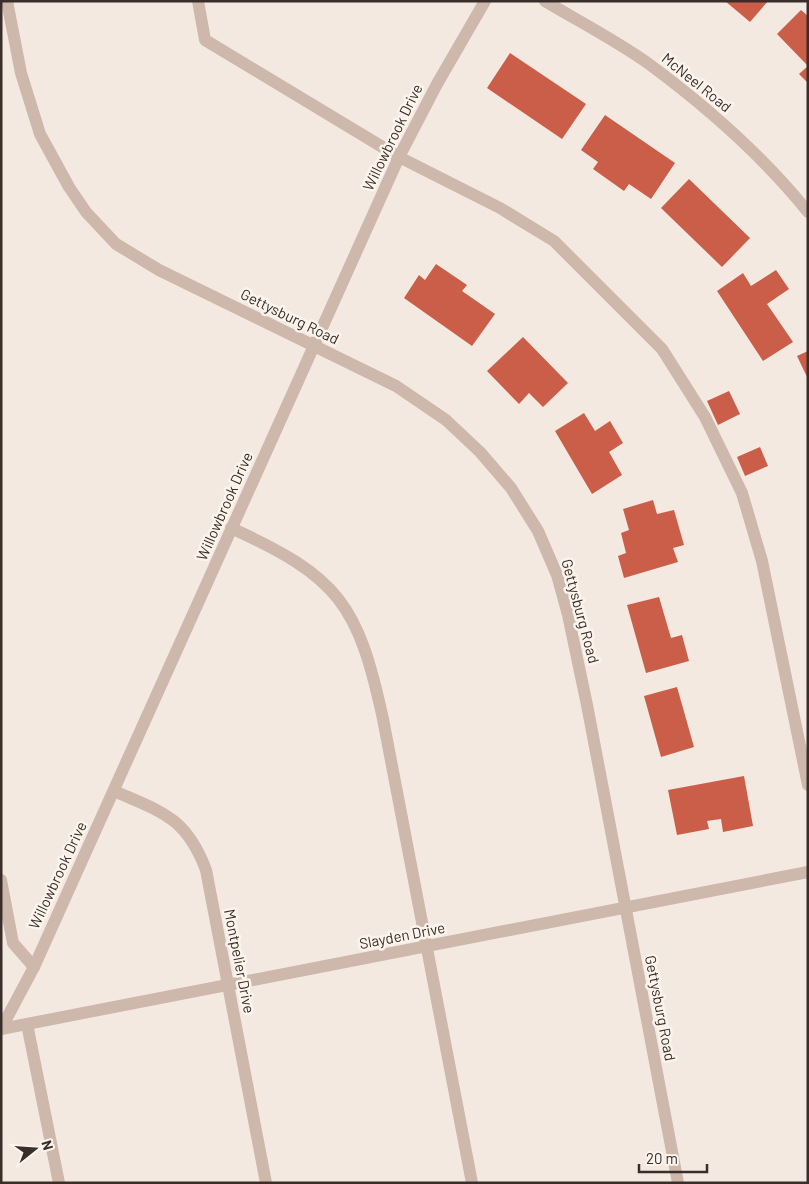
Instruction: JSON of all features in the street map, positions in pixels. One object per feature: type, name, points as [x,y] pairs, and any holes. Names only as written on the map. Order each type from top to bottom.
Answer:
[{"type":"street","name":"Gettysburg Road","points":[[7,1],[21,73],[32,114],[69,188],[86,212],[116,244],[159,270],[396,386],[446,420],[480,452],[510,488],[538,531],[557,575],[568,615],[678,1183]]},
{"type":"street","points":[[198,1],[205,40],[399,156],[500,208],[554,241],[662,349],[705,417],[742,493],[762,561],[808,785]]},
{"type":"street","name":"Willowbrook Drive","points":[[1,1029],[34,967],[399,156],[437,84],[485,1]]},
{"type":"street","name":"McNeel Road","points":[[545,1],[648,64],[738,138],[808,212]]},
{"type":"street","points":[[231,528],[274,548],[310,570],[336,593],[355,623],[372,670],[472,1183]]},
{"type":"street","name":"Montpelier Drive","points":[[114,791],[158,810],[175,820],[188,834],[199,851],[206,870],[266,1183]]},
{"type":"street","name":"Slayden Drive","points":[[1,1029],[808,872]]},
{"type":"street","points":[[1,880],[13,943],[34,967]]},
{"type":"street","points":[[27,1024],[59,1183]]},
{"type":"building","points":[[725,1],[768,1],[750,22]]},
{"type":"building","points":[[801,10],[808,16],[808,66],[777,34]]},
{"type":"building","points":[[510,53],[586,104],[562,139],[487,88]]},
{"type":"building","points":[[808,66],[808,83],[799,74]]},
{"type":"building","points":[[605,115],[675,163],[651,199],[629,184],[624,191],[593,169],[598,162],[581,150]]},
{"type":"building","points":[[689,179],[750,238],[722,267],[661,208]]},
{"type":"building","points":[[436,264],[467,285],[462,291],[495,314],[472,346],[404,298],[419,275],[425,280]]},
{"type":"building","points":[[776,270],[789,289],[767,304],[793,342],[763,361],[717,291],[743,273],[751,286]]},
{"type":"building","points":[[523,337],[568,383],[543,407],[529,393],[519,404],[487,371]]},
{"type":"building","points":[[808,351],[808,379],[797,356]]},
{"type":"building","points":[[729,391],[740,414],[718,425],[707,401]]},
{"type":"building","points":[[584,413],[595,431],[610,421],[623,443],[609,452],[622,475],[592,494],[555,431]]},
{"type":"building","points":[[760,447],[768,466],[745,476],[737,457]]},
{"type":"building","points":[[653,500],[657,514],[674,510],[684,545],[673,548],[678,562],[624,578],[618,556],[626,553],[621,533],[629,530],[623,509]]},
{"type":"building","points":[[659,597],[671,638],[682,635],[689,661],[646,673],[627,605]]},
{"type":"building","points":[[677,687],[694,747],[661,757],[644,696]]},
{"type":"building","points":[[744,776],[753,826],[723,832],[721,819],[707,821],[709,829],[677,835],[668,790]]}]
